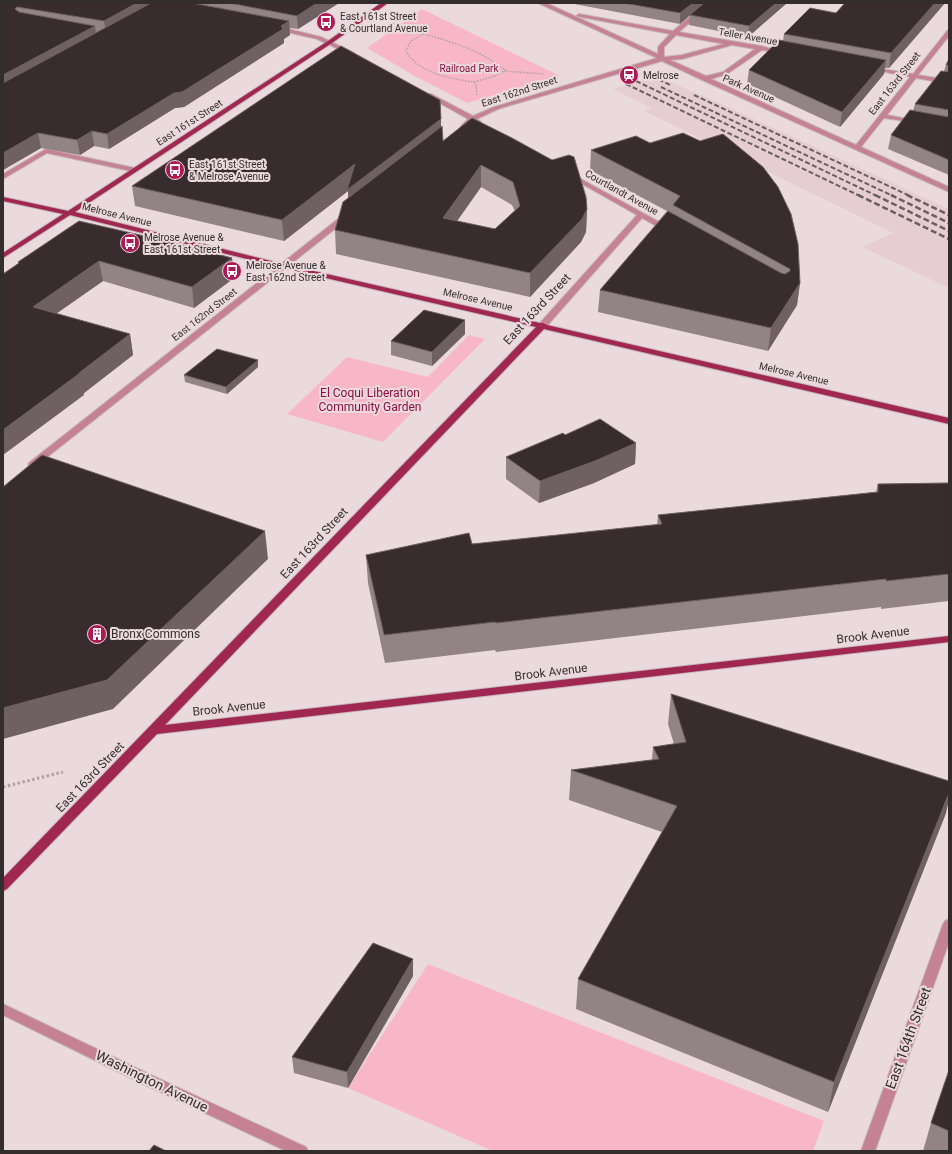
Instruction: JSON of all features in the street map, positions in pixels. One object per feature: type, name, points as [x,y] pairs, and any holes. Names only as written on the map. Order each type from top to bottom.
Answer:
[{"type":"main road","name":"East 161st Street","points":[[3,256],[330,42],[385,3]]},
{"type":"main road","name":"Melrose Avenue","points":[[3,199],[69,213],[283,266],[543,325],[949,421]]},
{"type":"main road","name":"East 163rd Street","points":[[3,886],[156,730],[354,521],[543,325]]},
{"type":"main road","name":"Brook Avenue","points":[[156,730],[949,639]]},
{"type":"street","name":"Park Avenue","points":[[541,3],[949,190]]},
{"type":"street","points":[[661,59],[661,47],[675,32],[709,3]]},
{"type":"street","name":"Teller Avenue","points":[[567,14],[792,54]]},
{"type":"street","points":[[269,27],[307,34],[330,42],[356,56]]},
{"type":"street","name":"East 163rd Street","points":[[857,148],[949,32]]},
{"type":"street","name":"East 162nd Street","points":[[456,132],[472,119],[496,108],[661,59],[682,57],[733,43]]},
{"type":"street","points":[[704,79],[725,73],[761,48]]},
{"type":"street","points":[[868,67],[949,82]]},
{"type":"street","points":[[425,93],[486,127]]},
{"type":"street","points":[[883,116],[926,124]]},
{"type":"street","points":[[3,177],[46,151],[135,170]]},
{"type":"street","name":"Courtlandt Avenue","points":[[567,173],[674,233]]},
{"type":"street","name":"East 162nd Street","points":[[28,468],[352,212]]},
{"type":"street","name":"East 163rd Street","points":[[543,325],[641,215]]},
{"type":"street","name":"East 164th Street","points":[[868,1151],[949,924]]},
{"type":"street","name":"Washington Avenue","points":[[3,1009],[146,1079],[301,1151]]},
{"type":"path","points":[[390,23],[414,27],[423,34],[465,45],[495,61],[505,70],[504,71]]},
{"type":"path","points":[[423,34],[411,41],[406,51],[407,57],[414,62],[443,75],[474,82],[495,76],[504,71],[545,74]]},
{"type":"path","points":[[474,82],[476,85],[477,98]]},
{"type":"path","points":[[3,787],[63,772]]},
{"type":"shaded area","points":[[656,76],[708,98],[949,209],[949,288],[862,247],[893,233],[644,111],[652,108],[613,89]]},
{"type":"green space","name":"Railroad Park","points":[[422,9],[560,76],[467,103],[413,75],[367,48]]},
{"type":"green space","name":"El Coqui Liberation Community Garden","points":[[469,335],[485,339],[383,442],[287,414],[347,357],[428,377]]},
{"type":"green space","points":[[428,964],[824,1121],[813,1151],[493,1151],[348,1088]]},
{"type":"building","points":[[3,3],[137,3],[104,21],[17,7],[15,9],[19,12],[95,26],[3,75]]},
{"type":"building","points":[[151,3],[192,3],[289,21],[281,26],[283,29],[182,92],[174,93],[107,134],[92,131],[77,140],[38,133],[3,153],[3,83]]},
{"type":"building","points":[[229,3],[317,3],[297,16]]},
{"type":"building","points":[[623,3],[693,3],[680,13]]},
{"type":"building","points":[[704,3],[776,3],[749,26],[690,15]]},
{"type":"building","points":[[845,3],[935,3],[891,53],[784,34],[810,8],[836,13]]},
{"type":"building","points":[[779,40],[886,60],[842,112],[749,70]]},
{"type":"building","points":[[341,46],[440,100],[441,119],[347,190],[355,164],[282,220],[132,186]]},
{"type":"building","points":[[941,71],[949,72],[949,110],[915,104]]},
{"type":"building","points":[[910,110],[949,117],[949,160],[891,135]]},
{"type":"building","points":[[472,118],[552,160],[569,155],[574,157],[586,197],[587,209],[582,219],[530,273],[335,230],[343,202],[442,126],[443,141]],"holes":[[[481,165],[513,182],[520,206],[495,229],[443,218]]]},
{"type":"building","points":[[683,133],[700,141],[723,134],[763,167],[778,187],[791,214],[798,244],[800,283],[771,328],[600,290],[668,211],[781,273],[785,274],[790,271],[790,269],[673,205],[680,196],[591,150],[636,136],[650,143]]},
{"type":"building","points":[[79,221],[232,258],[192,287],[99,261],[33,307],[130,334],[3,430],[3,274],[19,263],[18,262]]},
{"type":"building","points":[[424,310],[465,320],[432,352],[391,341]]},
{"type":"building","points":[[217,349],[258,360],[226,387],[184,375]]},
{"type":"building","points":[[600,419],[636,443],[595,461],[540,481],[506,457],[563,433],[565,435]]},
{"type":"building","name":"Bronx Commons","points":[[42,455],[265,531],[107,680],[3,708],[3,487]]},
{"type":"building","points":[[949,483],[949,574],[886,581],[886,579],[384,635],[366,555],[469,533],[472,544],[662,524],[658,515],[878,492],[878,484]]},
{"type":"building","points":[[671,694],[949,781],[949,793],[834,1082],[578,979],[677,806],[571,770],[659,759],[653,747],[686,742]]},
{"type":"building","points":[[373,943],[413,959],[347,1072],[292,1057]]},
{"type":"building","points":[[949,1070],[949,1131],[931,1123]]},
{"type":"building","points":[[154,1145],[166,1151],[149,1151]]},
{"type":"railway","points":[[652,76],[672,86]]},
{"type":"railway","points":[[636,81],[877,196]]},
{"type":"railway","points":[[626,84],[860,196]]},
{"type":"railway","points":[[661,87],[893,196]]},
{"type":"railway","points":[[694,95],[910,196]]},
{"type":"railway","points":[[858,195],[949,239]]},
{"type":"railway","points":[[875,195],[949,231]]},
{"type":"railway","points":[[891,195],[949,223]]},
{"type":"railway","points":[[907,195],[949,215]]},
{"type":"place","name":"East 161st Street & Courtland Avenue","points":[[326,22]]},
{"type":"place","name":"Melrose","points":[[629,75]]},
{"type":"place","name":"East 161st Street & Melrose Avenue","points":[[175,170]]},
{"type":"place","name":"Melrose Avenue & East 161st Street","points":[[130,243]]},
{"type":"place","name":"Melrose Avenue & East 162nd Street","points":[[232,271]]},
{"type":"place","name":"Bronx Commons","points":[[97,634]]}]
